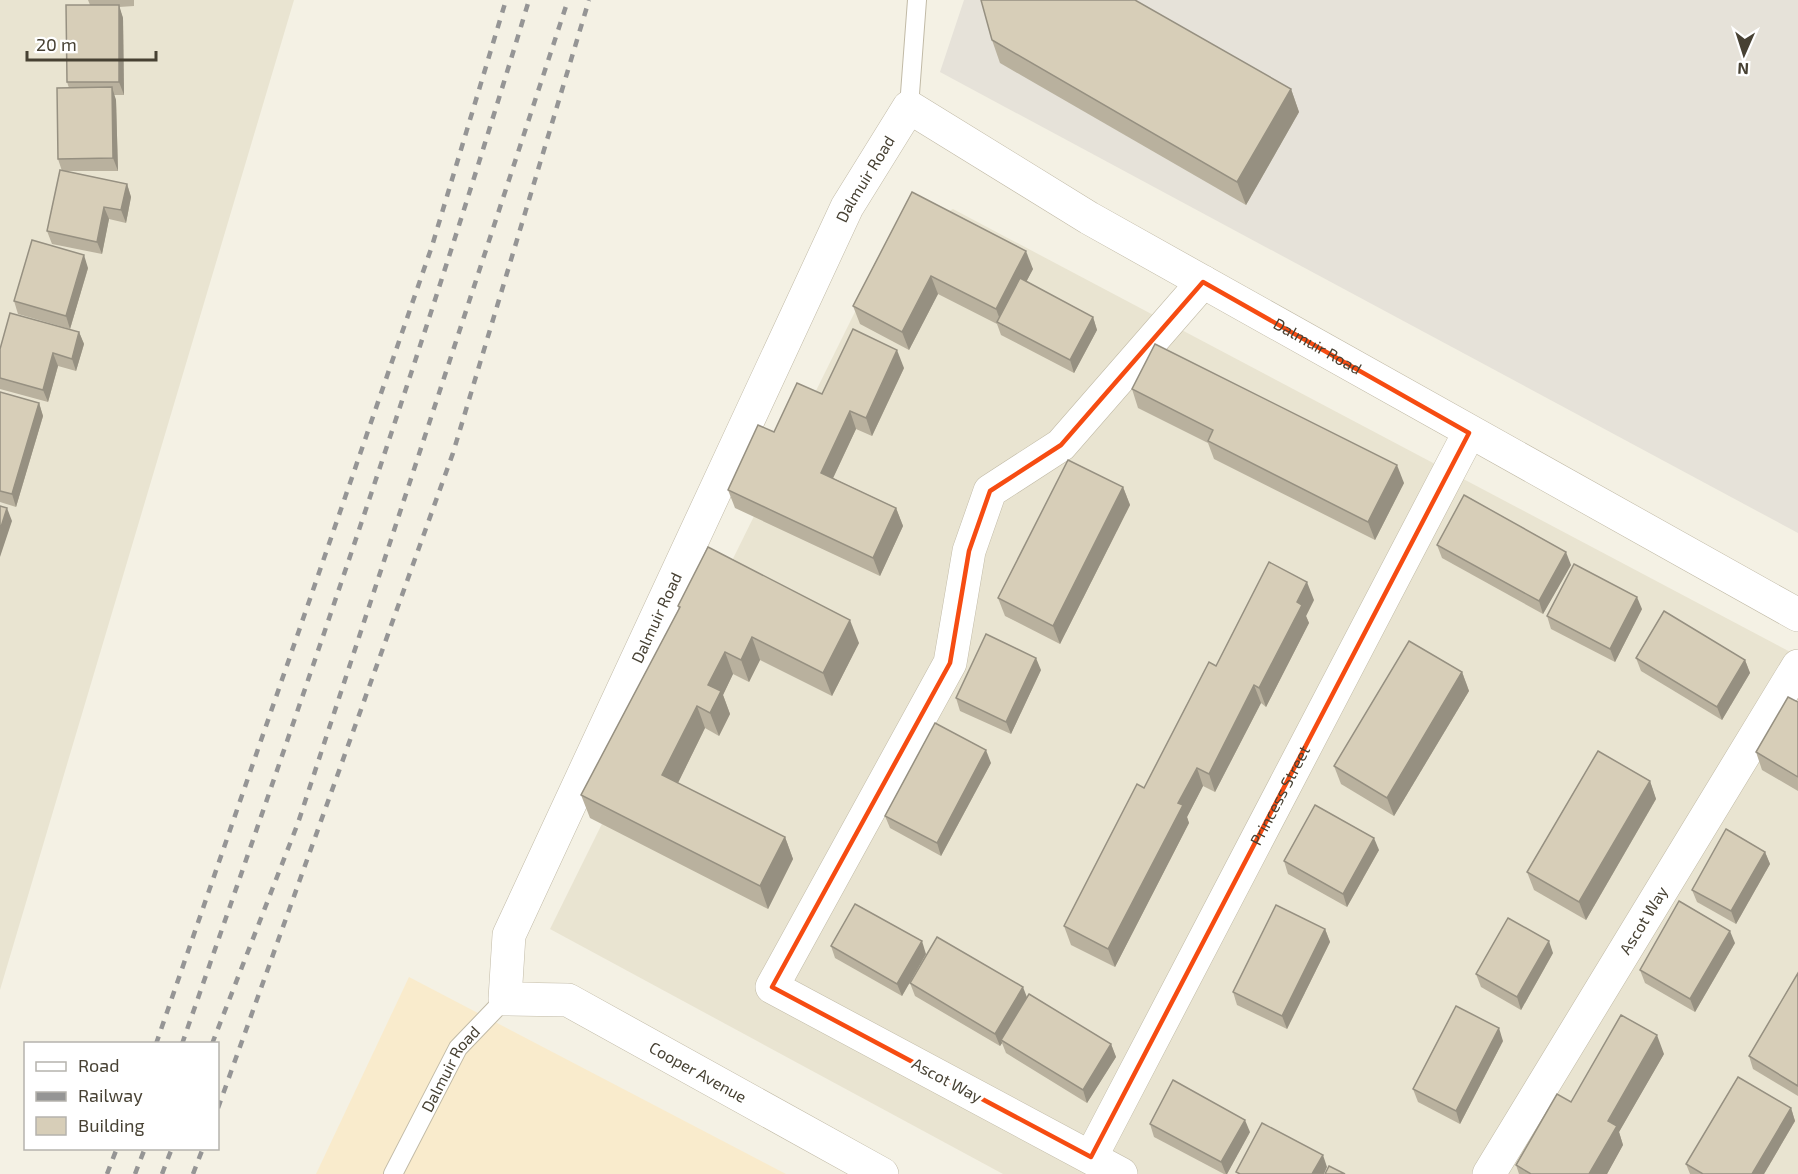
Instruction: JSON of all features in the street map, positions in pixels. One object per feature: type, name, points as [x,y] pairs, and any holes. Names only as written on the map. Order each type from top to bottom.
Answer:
[{"type":"street","name":"Dalmuir Road","points":[[505,999],[509,935],[847,207],[909,107],[1089,218],[1469,433],[1798,615]]},
{"type":"street","name":"Ascot Way","points":[[1121,1174],[772,987],[950,663],[969,551],[990,491],[1061,446],[1203,282]]},
{"type":"street","name":"Princess Street","points":[[1091,1157],[1469,433]]},
{"type":"street","name":"Ascot Way","points":[[1489,1174],[1798,666]]},
{"type":"street","name":"Cooper Avenue","points":[[505,999],[568,1000],[882,1174]]},
{"type":"lane","points":[[909,107],[917,0]]},
{"type":"lane","name":"Dalmuir Road","points":[[393,1174],[458,1048],[505,999]]},
{"type":"highlighted area","points":[[1203,282],[1469,433],[1091,1157],[772,987],[950,663],[969,551],[990,491],[1061,445]]},
{"type":"shaded area","points":[[0,0],[294,0],[0,990]]},
{"type":"shaded area","points":[[964,0],[1798,0],[1798,533],[940,72]]},
{"type":"shaded area","points":[[953,209],[1798,656],[1798,1174],[1003,1174],[550,929],[890,241]]},
{"type":"shaded area","points":[[409,977],[786,1174],[316,1174]]},
{"type":"building","points":[[981,0],[1135,0],[1291,89],[1237,182],[992,40]]},
{"type":"building","points":[[66,5],[119,5],[119,82],[67,82]]},
{"type":"building","points":[[112,87],[113,158],[58,159],[57,88]]},
{"type":"building","points":[[60,170],[127,184],[121,210],[104,207],[97,242],[47,231]]},
{"type":"building","points":[[912,192],[1026,251],[996,309],[931,276],[902,332],[853,306]]},
{"type":"building","points":[[32,240],[84,255],[66,316],[14,301]]},
{"type":"building","points":[[1020,278],[1093,317],[1070,360],[997,322]]},
{"type":"building","points":[[10,313],[79,332],[72,359],[53,353],[43,390],[0,378],[0,349]]},
{"type":"building","points":[[853,329],[897,350],[866,418],[850,411],[821,473],[896,508],[873,558],[728,490],[758,425],[774,432],[797,383],[822,394]]},
{"type":"building","points":[[1155,344],[1397,465],[1368,522],[1208,441],[1213,430],[1132,389]]},
{"type":"building","points":[[0,392],[39,403],[12,494],[0,491]]},
{"type":"building","points":[[1068,460],[1123,487],[1053,626],[998,598]]},
{"type":"building","points":[[1464,495],[1566,552],[1539,601],[1437,545]]},
{"type":"building","points":[[0,506],[7,508],[0,530]]},
{"type":"building","points":[[708,547],[850,620],[823,673],[752,637],[741,660],[725,652],[708,685],[721,691],[710,713],[697,706],[662,775],[785,837],[760,886],[581,795],[680,607],[678,606]]},
{"type":"building","points":[[1269,562],[1307,582],[1297,602],[1302,605],[1259,688],[1254,685],[1209,774],[1197,768],[1178,803],[1183,805],[1108,949],[1064,926],[1137,784],[1144,788],[1209,662],[1216,666]]},
{"type":"building","points":[[1574,564],[1637,597],[1610,649],[1547,616]]},
{"type":"building","points":[[1664,611],[1745,660],[1717,707],[1636,658]]},
{"type":"building","points":[[986,634],[1036,658],[1006,722],[956,698]]},
{"type":"building","points":[[1409,641],[1462,672],[1387,798],[1334,766]]},
{"type":"building","points":[[1788,697],[1798,702],[1798,777],[1756,752]]},
{"type":"building","points":[[935,723],[986,750],[937,843],[885,816]]},
{"type":"building","points":[[1598,751],[1650,781],[1579,902],[1527,872]]},
{"type":"building","points":[[1315,805],[1374,838],[1343,894],[1284,861]]},
{"type":"building","points":[[1726,829],[1765,852],[1731,911],[1692,890]]},
{"type":"building","points":[[1679,901],[1730,931],[1690,999],[1640,970]]},
{"type":"building","points":[[855,904],[922,941],[897,984],[831,946]]},
{"type":"building","points":[[1276,905],[1325,929],[1282,1016],[1233,992]]},
{"type":"building","points":[[1508,918],[1549,941],[1517,997],[1476,974]]},
{"type":"building","points":[[937,937],[1023,987],[995,1034],[910,983]]},
{"type":"building","points":[[1798,973],[1798,1086],[1749,1056]]},
{"type":"building","points":[[1029,994],[1111,1044],[1083,1090],[1001,1040]]},
{"type":"building","points":[[1456,1006],[1499,1028],[1456,1111],[1413,1089]]},
{"type":"building","points":[[1621,1015],[1657,1035],[1608,1121],[1617,1126],[1589,1174],[1531,1174],[1516,1165],[1557,1094],[1571,1102]]},
{"type":"building","points":[[1738,1077],[1791,1108],[1752,1174],[1703,1174],[1686,1164]]},
{"type":"building","points":[[1173,1080],[1245,1120],[1221,1162],[1150,1124]]},
{"type":"building","points":[[1262,1123],[1323,1155],[1312,1174],[1240,1174],[1236,1172]]},
{"type":"building","points":[[1329,1166],[1345,1174],[1325,1174]]},
{"type":"railway","points":[[157,1042],[432,246],[506,0]]},
{"type":"railway","points":[[183,1042],[405,393],[529,0]]},
{"type":"railway","points":[[213,1042],[298,823],[568,0]]},
{"type":"railway","points":[[219,1105],[453,453],[589,0]]},
{"type":"railway","points":[[107,1174],[116,1150]]},
{"type":"railway","points":[[135,1174],[144,1150]]},
{"type":"railway","points":[[162,1174],[171,1150]]},
{"type":"railway","points":[[193,1174],[202,1150]]}]
